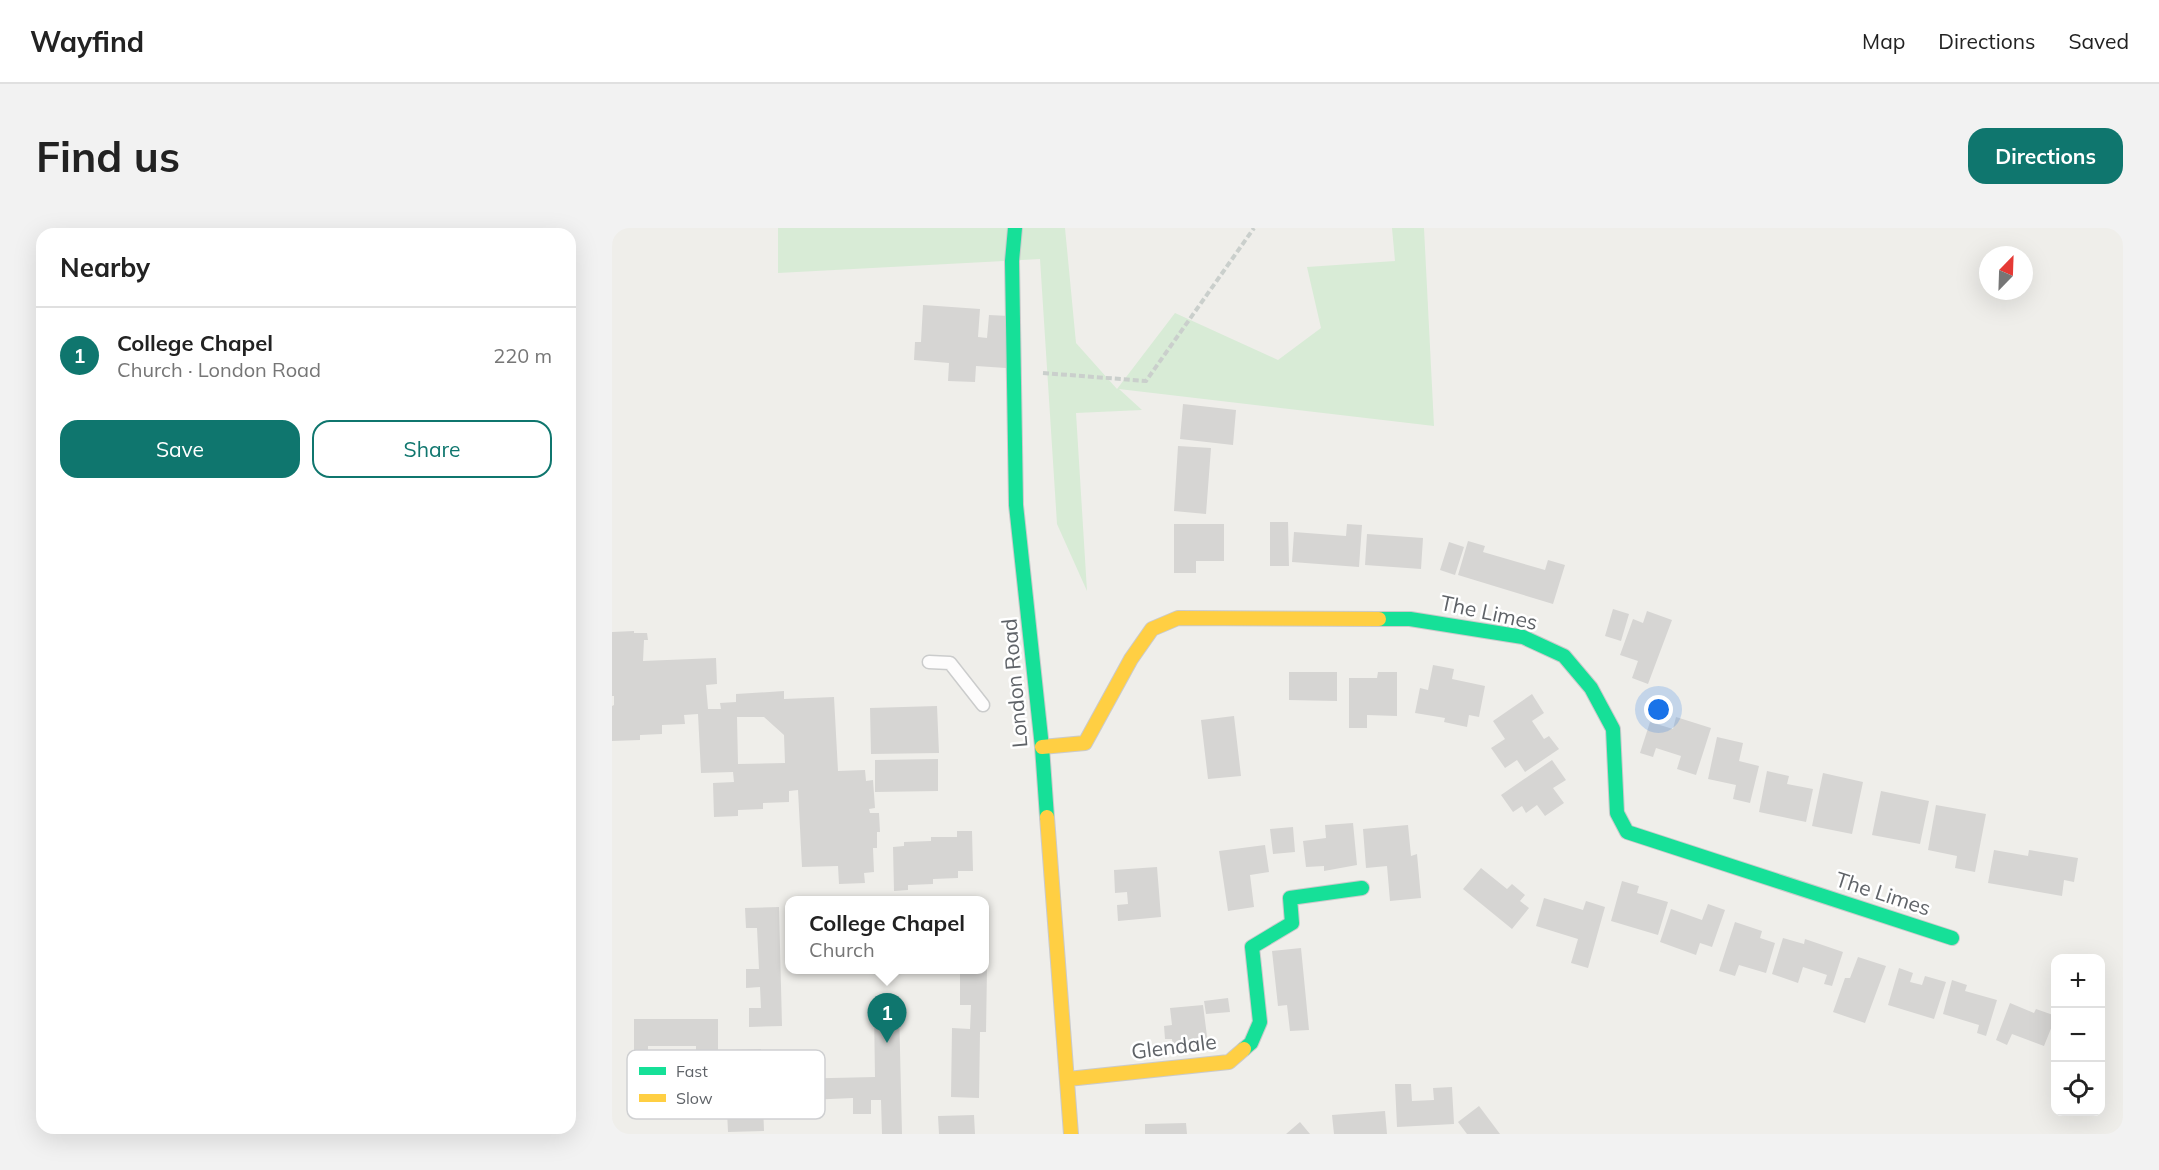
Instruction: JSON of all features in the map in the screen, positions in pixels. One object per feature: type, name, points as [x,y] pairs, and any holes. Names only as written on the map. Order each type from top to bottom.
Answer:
[{"type":"main road","name":"London Road","points":[[1015,228],[1012,261],[1016,505],[1029,607],[1042,747],[1071,1134]]},
{"type":"main road","name":"The Limes","points":[[1042,747],[1084,743],[1131,659],[1152,629],[1178,618],[1410,619],[1523,637],[1564,656],[1591,688],[1613,729],[1617,813],[1627,832],[1952,938]]},
{"type":"main road","name":"Glendale","points":[[1068,1078],[1108,1076],[1229,1062],[1251,1043],[1260,1022],[1252,947],[1292,923],[1290,898],[1362,888]]},
{"type":"lane","points":[[929,662],[950,663],[983,705]]},
{"type":"path","points":[[1014,371],[1146,381],[1254,228]]},
{"type":"green space","points":[[778,228],[1065,228],[1076,343],[1117,389],[1175,313],[1278,360],[1321,328],[1307,267],[1395,261],[1392,228],[1424,228],[1434,426],[1119,389],[1142,410],[1076,413],[1087,591],[1057,524],[1040,259],[778,273]]},
{"type":"building","points":[[923,305],[980,309],[978,337],[987,338],[989,315],[1009,316],[1006,368],[976,366],[975,382],[948,381],[949,363],[914,360],[915,342],[921,342]]},
{"type":"building","points":[[1183,404],[1236,410],[1233,445],[1180,439]]},
{"type":"building","points":[[1178,446],[1211,448],[1206,514],[1174,511]]},
{"type":"building","points":[[1270,522],[1288,522],[1289,566],[1270,566]]},
{"type":"building","points":[[1174,524],[1224,524],[1224,561],[1196,561],[1196,573],[1174,573]]},
{"type":"building","points":[[1347,524],[1362,525],[1359,567],[1292,562],[1294,532],[1346,536]]},
{"type":"building","points":[[1367,534],[1423,538],[1421,569],[1365,565]]},
{"type":"building","points":[[1468,541],[1485,546],[1483,552],[1545,570],[1548,560],[1565,565],[1553,604],[1458,575]]},
{"type":"building","points":[[1449,542],[1464,547],[1455,575],[1440,570]]},
{"type":"building","points":[[1613,609],[1629,614],[1621,641],[1605,636]]},
{"type":"building","points":[[1647,611],[1672,620],[1648,684],[1632,678],[1638,661],[1620,655],[1633,619],[1643,623]]},
{"type":"building","points":[[612,632],[647,633],[648,640],[644,640],[643,661],[716,658],[717,684],[706,685],[708,709],[721,709],[720,703],[736,702],[736,694],[784,691],[784,699],[834,697],[838,771],[865,770],[866,781],[873,780],[875,808],[869,809],[870,813],[879,813],[880,832],[877,832],[877,848],[873,848],[874,872],[864,873],[865,883],[839,884],[838,866],[802,867],[798,790],[789,791],[789,802],[763,803],[763,809],[738,810],[738,816],[714,817],[713,783],[734,782],[733,772],[701,773],[698,714],[684,715],[685,724],[662,725],[662,734],[640,735],[640,740],[612,741],[614,696],[612,696]],"holes":[[[737,717],[764,717],[784,735],[785,763],[738,764]]]},
{"type":"building","points":[[1433,665],[1454,669],[1452,679],[1485,686],[1479,717],[1469,715],[1467,727],[1444,722],[1445,718],[1415,713],[1420,688],[1428,690]]},
{"type":"building","points":[[1289,672],[1337,672],[1337,701],[1289,700]]},
{"type":"building","points":[[1378,672],[1397,672],[1397,716],[1367,715],[1367,728],[1349,728],[1349,678],[1377,678]]},
{"type":"building","points":[[1532,694],[1544,713],[1532,721],[1544,739],[1549,736],[1559,749],[1525,772],[1517,760],[1505,768],[1491,748],[1505,739],[1493,721]]},
{"type":"building","points":[[937,706],[939,753],[871,754],[870,708]]},
{"type":"building","points":[[1234,716],[1241,776],[1208,779],[1201,720]]},
{"type":"building","points":[[1676,717],[1711,728],[1696,775],[1677,769],[1681,756],[1656,748],[1653,757],[1640,753],[1650,722],[1673,729]]},
{"type":"building","points":[[1717,737],[1743,743],[1739,761],[1759,766],[1750,803],[1733,799],[1736,785],[1708,779]]},
{"type":"building","points":[[938,759],[938,791],[875,792],[875,760]]},
{"type":"building","points":[[1552,760],[1566,780],[1553,788],[1564,803],[1545,816],[1537,805],[1526,813],[1522,806],[1513,812],[1501,795]]},
{"type":"building","points":[[1767,771],[1789,776],[1787,784],[1813,789],[1806,822],[1759,812]]},
{"type":"building","points":[[1823,773],[1863,782],[1852,834],[1812,826]]},
{"type":"building","points":[[1881,791],[1929,801],[1920,844],[1872,835]]},
{"type":"building","points":[[1936,805],[1986,814],[1975,872],[1955,868],[1957,856],[1928,850]]},
{"type":"building","points":[[1353,823],[1357,865],[1324,871],[1324,866],[1306,867],[1303,841],[1326,838],[1325,825]]},
{"type":"building","points":[[1408,825],[1411,856],[1417,854],[1421,898],[1390,901],[1387,866],[1366,868],[1363,829]]},
{"type":"building","points":[[1293,827],[1295,852],[1273,854],[1270,829]]},
{"type":"building","points":[[957,831],[972,831],[973,871],[958,871],[958,878],[933,879],[933,884],[908,885],[908,890],[894,891],[893,847],[904,846],[904,842],[931,841],[931,837],[957,837]]},
{"type":"building","points":[[1265,845],[1269,872],[1250,875],[1254,907],[1228,911],[1219,851]]},
{"type":"building","points":[[1994,850],[2028,856],[2029,850],[2078,858],[2074,882],[2064,880],[2062,896],[1988,883]]},
{"type":"building","points":[[1157,867],[1161,917],[1118,921],[1117,905],[1128,904],[1127,892],[1115,893],[1114,870]]},
{"type":"building","points":[[1481,868],[1507,889],[1512,884],[1525,895],[1520,901],[1529,908],[1512,929],[1463,889]]},
{"type":"building","points":[[1622,881],[1639,886],[1637,893],[1668,902],[1658,935],[1611,921]]},
{"type":"building","points":[[1544,898],[1583,910],[1586,901],[1605,907],[1588,968],[1571,963],[1578,939],[1536,926]]},
{"type":"building","points":[[1708,904],[1725,910],[1712,947],[1700,943],[1696,955],[1660,942],[1671,909],[1702,920]]},
{"type":"building","points":[[779,907],[782,1026],[749,1027],[749,1008],[761,1008],[760,987],[746,988],[746,969],[759,969],[757,928],[746,928],[745,908]]},
{"type":"building","points":[[1735,922],[1762,931],[1760,938],[1775,943],[1766,973],[1739,965],[1735,976],[1719,971]]},
{"type":"building","points":[[1783,938],[1804,944],[1805,939],[1843,952],[1832,986],[1824,984],[1827,975],[1803,967],[1798,983],[1772,974]]},
{"type":"building","points":[[1301,948],[1309,1030],[1290,1031],[1287,1005],[1278,1006],[1272,951]]},
{"type":"building","points":[[1858,957],[1886,966],[1865,1023],[1833,1012],[1845,978],[1850,978]]},
{"type":"building","points":[[1899,968],[1913,973],[1910,982],[1922,985],[1925,976],[1946,982],[1934,1019],[1888,1005]]},
{"type":"building","points":[[960,974],[987,974],[986,1032],[980,1032],[979,1098],[951,1097],[952,1028],[970,1029],[971,1005],[960,1005]]},
{"type":"building","points":[[1952,980],[1967,985],[1965,991],[1997,1000],[1986,1036],[1977,1033],[1979,1025],[1943,1014]]},
{"type":"building","points":[[1228,998],[1230,1012],[1206,1014],[1204,1001]]},
{"type":"building","points":[[2010,1003],[2034,1013],[2036,1009],[2051,1014],[2051,1028],[2044,1046],[2012,1034],[2007,1045],[1996,1040]]},
{"type":"building","points":[[1203,1005],[1208,1044],[1173,1048],[1172,1039],[1165,1039],[1164,1026],[1172,1025],[1170,1008]]},
{"type":"building","points":[[899,1008],[902,1134],[882,1134],[881,1100],[871,1100],[871,1114],[853,1114],[853,1098],[825,1099],[825,1078],[875,1077],[874,1009]]},
{"type":"building","points":[[634,1019],[718,1019],[718,1050],[696,1050],[696,1046],[648,1046],[648,1050],[634,1050]]},
{"type":"building","points":[[1395,1084],[1411,1084],[1412,1101],[1434,1100],[1433,1088],[1452,1087],[1454,1124],[1397,1127]]},
{"type":"building","points":[[1479,1106],[1500,1134],[1467,1134],[1458,1122]]},
{"type":"building","points":[[1385,1111],[1387,1134],[1334,1134],[1332,1115]]},
{"type":"building","points":[[974,1115],[975,1134],[939,1134],[938,1116]]},
{"type":"building","points":[[727,1119],[764,1119],[764,1131],[728,1132]]},
{"type":"building","points":[[1300,1122],[1310,1134],[1286,1134]]},
{"type":"building","points":[[1186,1123],[1187,1134],[1145,1134],[1145,1124]]},
{"type":"traffic: fast","points":[[1015,228],[1012,261],[1016,505],[1042,747],[1047,817]]},
{"type":"traffic: fast","points":[[1379,619],[1410,619],[1523,637],[1564,656],[1591,688],[1613,729],[1617,813],[1627,832],[1952,938]]},
{"type":"traffic: fast","points":[[1244,1049],[1251,1043],[1260,1022],[1252,947],[1292,923],[1290,898],[1362,888]]},
{"type":"traffic: slow","points":[[1042,747],[1085,743],[1131,659],[1152,629],[1178,618],[1379,619]]},
{"type":"traffic: slow","points":[[1047,817],[1071,1134]]},
{"type":"traffic: slow","points":[[1068,1079],[1229,1062],[1244,1049]]},
{"type":"place","name":"College Chapel","points":[[887,1043]]}]
